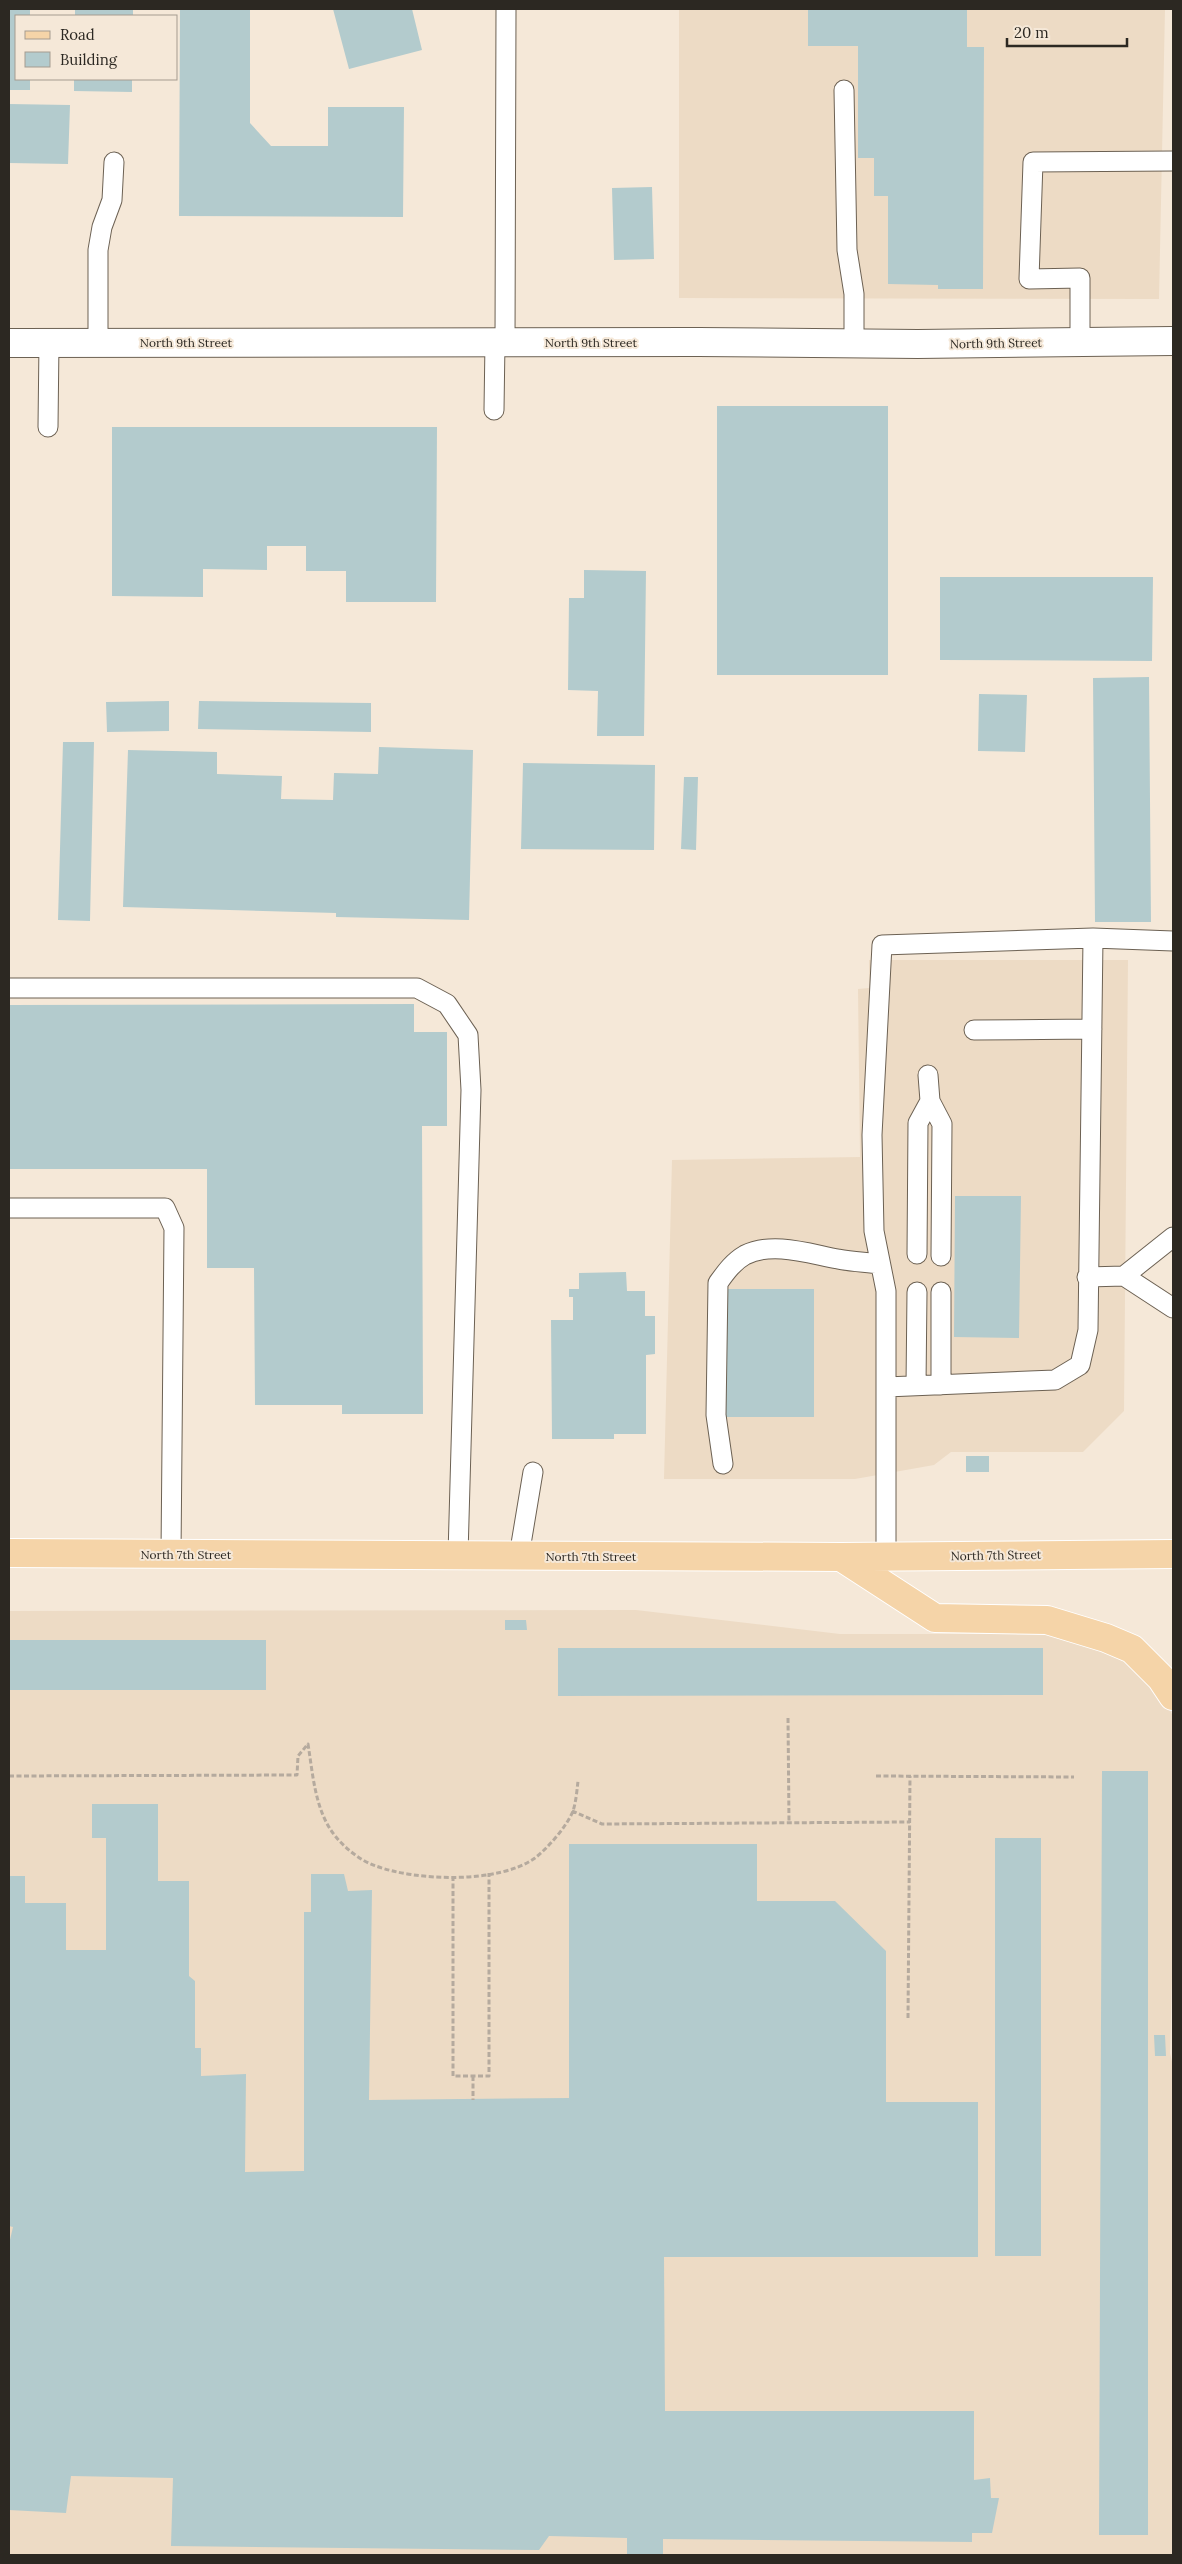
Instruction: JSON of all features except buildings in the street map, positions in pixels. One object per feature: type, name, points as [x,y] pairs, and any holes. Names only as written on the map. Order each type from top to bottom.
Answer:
[{"type":"main road","name":"North 7th Street","points":[[9,1553],[840,1557],[1173,1554]]},
{"type":"main road","points":[[840,1557],[935,1618],[1047,1620],[1106,1638],[1132,1649],[1161,1678],[1173,1696]]},
{"type":"street","name":"North 9th Street","points":[[9,343],[500,342],[854,344],[1173,341]]},
{"type":"lane","points":[[494,410],[500,342],[506,9]]},
{"type":"lane","points":[[844,90],[847,250],[854,294],[854,344]]},
{"type":"lane","points":[[1080,342],[1080,278],[1029,279],[1033,162],[1173,161]]},
{"type":"lane","points":[[98,342],[98,250],[102,227],[112,200],[114,162]]},
{"type":"lane","points":[[48,427],[49,342]]},
{"type":"lane","points":[[886,1556],[886,1291],[874,1231],[872,1134],[882,945],[1092,938],[1173,941]]},
{"type":"lane","points":[[886,1387],[1055,1380],[1080,1365],[1088,1330],[1087,1277],[1092,938]]},
{"type":"lane","points":[[9,988],[417,988],[448,1004],[468,1035],[471,1090],[458,1555]]},
{"type":"lane","points":[[974,1030],[1092,1029]]},
{"type":"lane","points":[[928,1076],[930,1101],[942,1124],[941,1256]]},
{"type":"lane","points":[[917,1254],[918,1123],[930,1101]]},
{"type":"lane","points":[[9,1208],[166,1208],[174,1228],[172,1554]]},
{"type":"lane","points":[[1124,1276],[1173,1237]]},
{"type":"lane","points":[[724,1464],[716,1415],[718,1283],[728,1268],[746,1255],[765,1250],[793,1250],[839,1259],[880,1264]]},
{"type":"lane","points":[[1087,1277],[1124,1276],[1173,1308]]},
{"type":"lane","points":[[916,1385],[917,1292]]},
{"type":"lane","points":[[941,1292],[941,1385]]},
{"type":"lane","points":[[519,1556],[533,1472]]},
{"type":"path","points":[[788,1718],[789,1822]]},
{"type":"path","points":[[9,1776],[296,1775],[298,1756],[308,1744],[320,1806],[335,1836],[352,1853],[374,1866],[394,1872],[469,1877],[517,1867],[535,1858],[566,1823],[572,1811],[578,1781]]},
{"type":"path","points":[[876,1776],[1074,1777]]},
{"type":"path","points":[[908,2018],[910,1776]]},
{"type":"path","points":[[572,1811],[602,1824],[910,1822]]},
{"type":"path","points":[[453,1876],[454,2076],[489,2076],[489,1873]]},
{"type":"path","points":[[473,2076],[473,2100]]},
{"type":"shaded area","points":[[679,9],[1165,9],[1159,299],[679,298]]},
{"type":"shaded area","points":[[869,960],[1128,960],[1124,1411],[1083,1452],[951,1452],[934,1465],[855,1479],[664,1479],[672,1160],[860,1157],[858,989],[869,988]]},
{"type":"shaded area","points":[[636,1610],[840,1634],[1039,1634],[1065,1637],[1097,1648],[1125,1662],[1160,1692],[1173,1716],[1173,1937],[1170,2053],[1173,2066],[1173,2555],[9,2555],[9,1611]]}]
